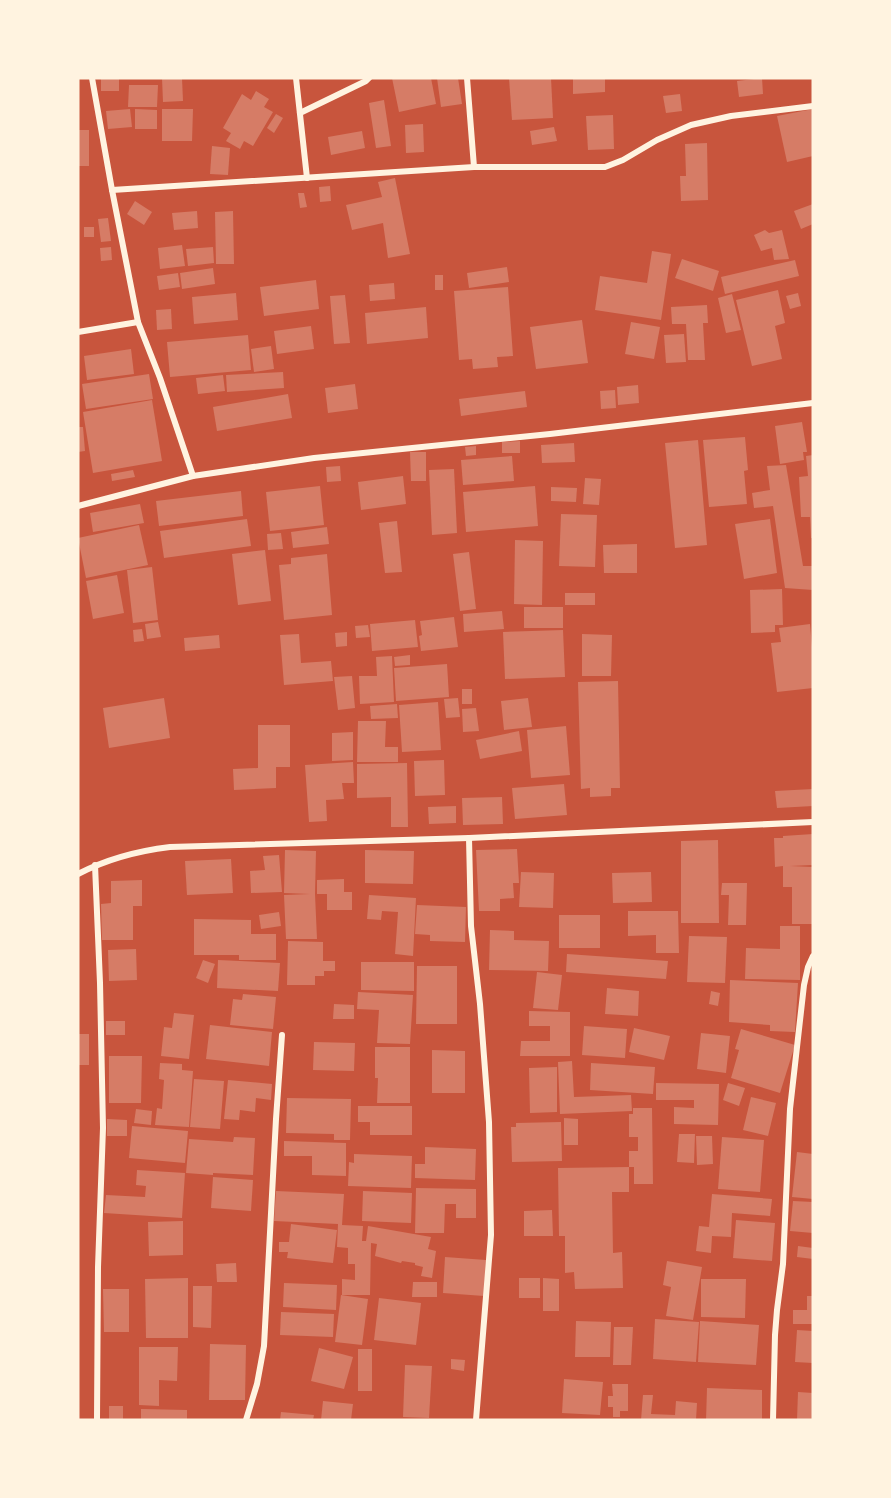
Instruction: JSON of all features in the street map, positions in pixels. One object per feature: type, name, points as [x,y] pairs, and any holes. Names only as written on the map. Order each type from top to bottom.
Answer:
[{"type":"street","points":[[92,78],[138,322],[160,378],[193,476]]},
{"type":"street","points":[[296,78],[307,178]]},
{"type":"street","points":[[300,113],[369,78]]},
{"type":"street","points":[[467,78],[474,167]]},
{"type":"street","points":[[112,190],[474,167],[605,167],[692,125],[731,116],[813,106]]},
{"type":"street","points":[[78,332],[138,322]]},
{"type":"street","points":[[78,506],[193,476],[314,458],[549,434],[813,403]]},
{"type":"street","points":[[78,874],[95,865],[144,850],[170,847],[469,838],[813,822]]},
{"type":"street","points":[[469,838],[471,926],[480,1004],[489,1122],[491,1235],[476,1420]]},
{"type":"street","points":[[95,865],[103,1128],[98,1267],[98,1420]]},
{"type":"street","points":[[773,1420],[775,1335],[783,1263],[790,1109],[804,985],[813,956]]},
{"type":"street","points":[[246,1420],[257,1384],[264,1346],[282,1035]]},
{"type":"building","points":[[119,78],[119,91],[101,91],[101,79]]},
{"type":"building","points":[[162,78],[182,78],[183,101],[163,102]]},
{"type":"building","points":[[392,78],[431,78],[436,104],[399,112]]},
{"type":"building","points":[[437,78],[458,78],[462,104],[441,107]]},
{"type":"building","points":[[509,78],[551,78],[553,118],[512,120]]},
{"type":"building","points":[[573,78],[605,78],[605,92],[573,94]]},
{"type":"building","points":[[762,78],[763,94],[739,97],[737,81]]},
{"type":"building","points":[[129,85],[158,85],[157,107],[128,107]]},
{"type":"building","points":[[256,91],[269,99],[264,107],[273,112],[253,146],[244,141],[240,149],[226,141],[231,133],[223,128],[242,94],[251,100]]},
{"type":"building","points":[[680,94],[682,111],[666,113],[663,96]]},
{"type":"building","points":[[384,100],[391,146],[376,148],[369,103]]},
{"type":"building","points":[[130,109],[132,127],[108,129],[106,111]]},
{"type":"building","points":[[135,109],[157,110],[157,129],[135,129]]},
{"type":"building","points":[[162,109],[193,109],[192,141],[162,141]]},
{"type":"building","points":[[813,109],[813,156],[787,162],[777,116]]},
{"type":"building","points":[[276,114],[283,118],[274,133],[267,128]]},
{"type":"building","points":[[613,115],[614,149],[588,150],[586,116]]},
{"type":"building","points":[[423,124],[424,152],[406,153],[405,125]]},
{"type":"building","points":[[554,127],[557,141],[532,145],[530,131]]},
{"type":"building","points":[[78,130],[89,130],[89,166],[78,166]]},
{"type":"building","points":[[362,131],[365,148],[331,155],[328,137]]},
{"type":"building","points":[[707,143],[708,200],[681,201],[680,176],[686,176],[685,144]]},
{"type":"building","points":[[212,146],[230,148],[228,175],[210,174]]},
{"type":"building","points":[[395,178],[410,254],[388,258],[383,223],[352,230],[346,205],[382,197],[378,182]]},
{"type":"building","points":[[330,186],[331,201],[320,202],[319,187]]},
{"type":"building","points":[[298,193],[304,193],[307,207],[300,208]]},
{"type":"building","points":[[135,201],[152,212],[144,225],[127,214]]},
{"type":"building","points":[[813,204],[813,224],[801,229],[794,211]]},
{"type":"building","points":[[197,211],[198,228],[174,230],[172,213]]},
{"type":"building","points":[[233,211],[234,264],[216,264],[215,212]]},
{"type":"building","points":[[108,218],[111,241],[101,242],[98,219]]},
{"type":"building","points":[[84,227],[94,227],[94,237],[84,237]]},
{"type":"building","points":[[765,230],[769,233],[782,230],[789,259],[774,260],[772,248],[761,251],[754,235]]},
{"type":"building","points":[[182,245],[185,266],[160,269],[158,248]]},
{"type":"building","points":[[111,247],[112,260],[101,261],[100,248]]},
{"type":"building","points":[[213,247],[214,263],[188,266],[186,249]]},
{"type":"building","points":[[652,251],[671,254],[661,320],[595,310],[600,276],[647,283]]},
{"type":"building","points":[[682,259],[719,271],[713,291],[675,278]]},
{"type":"building","points":[[795,260],[799,276],[725,294],[721,277]]},
{"type":"building","points":[[507,267],[509,282],[469,288],[467,273]]},
{"type":"building","points":[[213,268],[215,284],[182,289],[180,273]]},
{"type":"building","points":[[178,273],[180,287],[159,290],[157,276]]},
{"type":"building","points":[[435,275],[443,275],[443,290],[435,290]]},
{"type":"building","points":[[316,280],[319,309],[264,316],[260,287]]},
{"type":"building","points":[[394,283],[395,299],[370,301],[369,285]]},
{"type":"building","points":[[508,287],[513,356],[497,357],[498,367],[473,369],[472,359],[459,360],[454,291]]},
{"type":"building","points":[[778,290],[785,323],[775,326],[782,359],[752,366],[736,300]]},
{"type":"building","points":[[236,293],[238,320],[194,324],[192,297]]},
{"type":"building","points":[[798,293],[801,306],[790,309],[786,296]]},
{"type":"building","points":[[732,294],[741,330],[726,333],[718,298]]},
{"type":"building","points":[[345,295],[350,343],[334,344],[330,296]]},
{"type":"building","points":[[707,305],[708,323],[703,323],[705,360],[688,360],[686,324],[672,324],[671,307]]},
{"type":"building","points":[[426,307],[428,338],[367,344],[365,313]]},
{"type":"building","points":[[171,309],[172,329],[157,330],[156,310]]},
{"type":"building","points":[[582,320],[588,363],[536,369],[530,327]]},
{"type":"building","points":[[631,322],[660,327],[654,359],[625,354]]},
{"type":"building","points":[[311,326],[314,349],[277,354],[274,331]]},
{"type":"building","points":[[684,334],[686,362],[666,363],[664,335]]},
{"type":"building","points":[[248,335],[251,370],[170,377],[167,342]]},
{"type":"building","points":[[271,346],[274,369],[254,372],[251,349]]},
{"type":"building","points":[[131,349],[134,374],[87,380],[84,356]]},
{"type":"building","points":[[283,372],[284,388],[227,392],[226,375]]},
{"type":"building","points":[[149,374],[153,399],[86,409],[82,384]]},
{"type":"building","points":[[223,375],[225,391],[198,394],[196,378]]},
{"type":"building","points":[[355,384],[358,409],[328,413],[325,388]]},
{"type":"building","points":[[638,385],[639,403],[618,405],[617,387]]},
{"type":"building","points":[[615,390],[616,408],[601,409],[600,391]]},
{"type":"building","points":[[525,391],[527,407],[461,416],[459,399]]},
{"type":"building","points":[[288,394],[292,418],[217,431],[213,407]]},
{"type":"building","points":[[152,400],[162,461],[93,473],[83,412]]},
{"type":"building","points":[[802,422],[807,452],[803,452],[804,460],[780,464],[775,426]]},
{"type":"building","points":[[78,427],[83,427],[85,451],[78,452]]},
{"type":"building","points":[[745,437],[748,470],[744,471],[747,504],[709,507],[703,440]]},
{"type":"building","points":[[698,440],[707,545],[675,548],[665,443]]},
{"type":"building","points":[[520,441],[520,453],[502,453],[502,442]]},
{"type":"building","points":[[574,443],[575,462],[542,463],[541,445]]},
{"type":"building","points":[[476,446],[476,455],[466,456],[465,447]]},
{"type":"building","points":[[410,452],[426,452],[426,481],[411,481]]},
{"type":"building","points":[[813,455],[813,538],[811,538],[810,517],[801,517],[799,477],[808,476],[806,456]]},
{"type":"building","points":[[512,456],[514,481],[463,485],[461,460]]},
{"type":"building","points":[[786,465],[803,566],[813,566],[813,590],[785,588],[773,506],[754,508],[752,493],[770,490],[767,466]]},
{"type":"building","points":[[340,466],[341,481],[327,482],[326,467]]},
{"type":"building","points":[[454,469],[457,533],[432,535],[429,470]]},
{"type":"building","points":[[133,470],[135,477],[112,481],[111,474]]},
{"type":"building","points":[[403,476],[406,504],[361,510],[358,482]]},
{"type":"building","points":[[585,478],[601,479],[599,505],[583,504]]},
{"type":"building","points":[[320,486],[324,525],[270,531],[266,492]]},
{"type":"building","points":[[535,486],[538,526],[466,532],[463,492]]},
{"type":"building","points":[[551,487],[577,488],[576,502],[551,501]]},
{"type":"building","points":[[241,491],[243,516],[159,526],[156,501]]},
{"type":"building","points":[[140,504],[144,523],[93,532],[90,513]]},
{"type":"building","points":[[561,514],[597,515],[595,567],[559,566]]},
{"type":"building","points":[[247,519],[251,546],[164,558],[160,531]]},
{"type":"building","points":[[770,519],[777,573],[744,579],[735,524]]},
{"type":"building","points":[[397,521],[402,572],[385,573],[379,523]]},
{"type":"building","points":[[139,525],[148,565],[86,578],[78,538]]},
{"type":"building","points":[[327,527],[329,544],[293,548],[291,532]]},
{"type":"building","points":[[281,533],[283,549],[268,550],[267,534]]},
{"type":"building","points":[[515,540],[543,541],[542,605],[514,604]]},
{"type":"building","points":[[637,544],[637,573],[604,573],[603,545]]},
{"type":"building","points":[[265,550],[271,601],[238,605],[232,554]]},
{"type":"building","points":[[469,552],[476,609],[460,611],[453,554]]},
{"type":"building","points":[[327,554],[332,615],[284,620],[279,565],[291,564],[291,558]]},
{"type":"building","points":[[152,567],[158,620],[133,623],[127,570]]},
{"type":"building","points":[[117,575],[124,613],[93,619],[86,581]]},
{"type":"building","points":[[782,589],[783,625],[775,625],[775,632],[751,633],[750,590]]},
{"type":"building","points":[[565,593],[595,593],[595,605],[565,605]]},
{"type":"building","points":[[524,607],[563,607],[563,628],[524,628]]},
{"type":"building","points":[[502,611],[504,629],[464,632],[463,614]]},
{"type":"building","points":[[454,617],[458,647],[421,651],[420,621]]},
{"type":"building","points":[[415,620],[418,647],[372,651],[370,624]]},
{"type":"building","points":[[158,622],[161,637],[147,639],[145,624]]},
{"type":"building","points":[[810,624],[813,688],[777,692],[771,643],[781,642],[779,628]]},
{"type":"building","points":[[368,625],[370,637],[356,638],[355,626]]},
{"type":"building","points":[[142,629],[144,641],[134,642],[133,630]]},
{"type":"building","points":[[563,630],[565,677],[505,679],[503,632]]},
{"type":"building","points":[[347,632],[347,646],[336,647],[335,633]]},
{"type":"building","points":[[299,634],[301,663],[331,661],[333,681],[284,685],[280,635]]},
{"type":"building","points":[[582,634],[612,635],[611,676],[582,676]]},
{"type":"building","points":[[219,635],[220,648],[185,651],[184,638]]},
{"type":"building","points":[[410,655],[410,665],[395,666],[394,657]]},
{"type":"building","points":[[392,656],[394,702],[360,704],[359,676],[377,676],[376,657]]},
{"type":"building","points":[[447,664],[449,697],[396,701],[394,668]]},
{"type":"building","points":[[352,676],[355,708],[338,710],[334,677]]},
{"type":"building","points":[[618,681],[620,788],[611,788],[611,796],[590,797],[590,788],[581,789],[578,682]]},
{"type":"building","points":[[462,689],[472,689],[472,704],[462,704]]},
{"type":"building","points":[[164,698],[170,738],[109,748],[103,708]]},
{"type":"building","points":[[458,698],[460,717],[446,718],[444,699]]},
{"type":"building","points":[[528,698],[532,727],[504,730],[501,701]]},
{"type":"building","points":[[438,702],[441,750],[402,752],[399,705]]},
{"type":"building","points":[[397,704],[398,718],[371,719],[370,706]]},
{"type":"building","points":[[476,708],[479,731],[463,732],[462,709]]},
{"type":"building","points":[[358,721],[386,721],[385,747],[398,747],[398,762],[357,762]]},
{"type":"building","points":[[258,725],[290,725],[290,767],[276,767],[276,788],[234,790],[233,769],[258,768]]},
{"type":"building","points":[[566,726],[570,775],[531,778],[527,730]]},
{"type":"building","points":[[519,731],[522,751],[480,759],[476,740]]},
{"type":"building","points":[[353,732],[353,760],[332,761],[332,733]]},
{"type":"building","points":[[444,760],[445,795],[415,796],[414,761]]},
{"type":"building","points":[[353,762],[354,783],[342,783],[344,799],[326,800],[327,821],[309,822],[305,765]]},
{"type":"building","points":[[407,763],[408,827],[391,827],[391,797],[357,798],[357,764]]},
{"type":"building","points":[[564,784],[567,815],[515,819],[512,788]]},
{"type":"building","points":[[813,789],[813,806],[777,808],[775,791]]},
{"type":"building","points":[[502,797],[503,824],[463,825],[462,798]]},
{"type":"building","points":[[456,806],[456,823],[429,824],[428,807]]},
{"type":"building","points":[[813,834],[813,865],[790,866],[813,867],[813,924],[792,924],[792,887],[783,887],[783,866],[775,867],[774,838]]},
{"type":"building","points":[[718,840],[719,923],[681,923],[681,841]]},
{"type":"building","points":[[517,849],[519,883],[513,883],[514,898],[500,899],[500,911],[479,911],[476,850]]},
{"type":"building","points":[[285,850],[316,851],[317,939],[286,939],[284,895],[310,894],[284,893]]},
{"type":"building","points":[[365,850],[414,851],[413,884],[365,883]]},
{"type":"building","points":[[279,855],[282,892],[251,893],[250,871],[265,870],[263,856]]},
{"type":"building","points":[[231,859],[233,893],[187,895],[185,861]]},
{"type":"building","points":[[521,872],[554,873],[553,908],[519,907]]},
{"type":"building","points":[[651,872],[652,902],[613,903],[612,873]]},
{"type":"building","points":[[344,879],[344,892],[352,892],[352,910],[327,910],[327,894],[317,894],[317,880]]},
{"type":"building","points":[[142,880],[142,906],[133,906],[133,940],[102,940],[101,904],[111,903],[111,881]]},
{"type":"building","points":[[722,883],[747,883],[746,925],[728,925],[729,895],[721,895]]},
{"type":"building","points":[[369,895],[416,898],[413,956],[395,954],[398,912],[382,911],[381,920],[367,919]]},
{"type":"building","points":[[417,905],[466,907],[465,942],[430,941],[430,935],[415,934]]},
{"type":"building","points":[[628,911],[678,911],[679,953],[656,953],[656,935],[628,936]]},
{"type":"building","points":[[279,912],[281,926],[261,929],[259,915]]},
{"type":"building","points":[[559,915],[600,915],[600,948],[559,948]]},
{"type":"building","points":[[194,919],[251,920],[251,934],[276,934],[276,960],[239,960],[239,955],[194,955]]},
{"type":"building","points":[[780,926],[800,926],[800,980],[745,979],[746,948],[780,949]]},
{"type":"building","points":[[490,930],[514,931],[514,940],[549,941],[548,971],[489,970]]},
{"type":"building","points":[[689,936],[727,937],[725,983],[687,982]]},
{"type":"building","points":[[288,941],[323,942],[323,961],[335,961],[335,971],[324,971],[324,976],[315,976],[315,985],[287,985]]},
{"type":"building","points":[[136,949],[137,980],[109,981],[108,950]]},
{"type":"building","points":[[567,954],[668,961],[666,979],[566,972]]},
{"type":"building","points":[[203,960],[215,964],[208,983],[196,978]]},
{"type":"building","points":[[218,960],[280,963],[278,991],[217,988]]},
{"type":"building","points":[[361,962],[414,962],[414,991],[361,990]]},
{"type":"building","points":[[417,966],[457,966],[457,1024],[416,1024]]},
{"type":"building","points":[[537,972],[562,975],[558,1010],[533,1008]]},
{"type":"building","points":[[730,980],[798,983],[795,1032],[770,1031],[770,1025],[729,1022]]},
{"type":"building","points":[[607,988],[639,991],[638,1016],[605,1014]]},
{"type":"building","points":[[711,991],[720,993],[718,1006],[709,1004]]},
{"type":"building","points":[[358,992],[413,995],[410,1044],[377,1043],[379,1010],[357,1009]]},
{"type":"building","points":[[243,994],[276,997],[273,1029],[230,1025],[233,999],[242,1000]]},
{"type":"building","points":[[334,1004],[354,1005],[354,1019],[333,1019]]},
{"type":"building","points":[[529,1011],[570,1012],[570,1056],[520,1056],[521,1041],[550,1041],[550,1026],[529,1026]]},
{"type":"building","points":[[174,1013],[194,1015],[189,1059],[161,1056],[164,1027],[172,1028]]},
{"type":"building","points":[[106,1021],[125,1021],[125,1035],[106,1035]]},
{"type":"building","points":[[210,1025],[272,1032],[269,1066],[206,1059]]},
{"type":"building","points":[[584,1026],[627,1029],[625,1058],[582,1055]]},
{"type":"building","points":[[634,1028],[670,1036],[664,1060],[629,1052]]},
{"type":"building","points":[[741,1029],[795,1045],[780,1093],[731,1078],[739,1050],[735,1049]]},
{"type":"building","points":[[701,1033],[730,1036],[726,1073],[697,1069]]},
{"type":"building","points":[[78,1034],[89,1034],[89,1065],[78,1065]]},
{"type":"building","points":[[314,1042],[355,1043],[354,1071],[313,1070]]},
{"type":"building","points":[[375,1047],[410,1047],[410,1103],[377,1103],[378,1078],[375,1078]]},
{"type":"building","points":[[432,1050],[465,1051],[465,1093],[432,1093]]},
{"type":"building","points":[[109,1056],[142,1056],[141,1103],[109,1103]]},
{"type":"building","points":[[572,1061],[574,1097],[631,1095],[632,1111],[560,1114],[558,1062]]},
{"type":"building","points":[[160,1063],[182,1064],[182,1070],[193,1071],[189,1127],[155,1125],[157,1108],[162,1109],[164,1080],[159,1079]]},
{"type":"building","points":[[591,1063],[655,1067],[653,1094],[590,1090]]},
{"type":"building","points":[[557,1067],[557,1112],[530,1113],[529,1068]]},
{"type":"building","points":[[194,1079],[224,1081],[220,1129],[190,1127]]},
{"type":"building","points":[[228,1080],[272,1084],[271,1100],[256,1098],[255,1112],[240,1110],[239,1120],[224,1119]]},
{"type":"building","points":[[656,1083],[719,1084],[718,1125],[674,1124],[674,1107],[694,1108],[694,1100],[656,1100]]},
{"type":"building","points":[[728,1083],[745,1088],[739,1106],[723,1100]]},
{"type":"building","points":[[751,1097],[776,1103],[768,1136],[743,1130]]},
{"type":"building","points":[[287,1098],[351,1099],[350,1140],[334,1140],[334,1134],[286,1133]]},
{"type":"building","points":[[358,1106],[412,1106],[412,1135],[370,1135],[370,1122],[358,1122]]},
{"type":"building","points":[[633,1108],[652,1108],[653,1184],[634,1184],[634,1167],[629,1167],[629,1151],[638,1151],[638,1137],[629,1137],[629,1114],[633,1114]]},
{"type":"building","points":[[136,1109],[152,1111],[151,1125],[134,1123]]},
{"type":"building","points":[[564,1118],[578,1119],[578,1145],[564,1145]]},
{"type":"building","points":[[107,1119],[127,1120],[127,1136],[107,1136]]},
{"type":"building","points":[[561,1122],[562,1161],[512,1162],[511,1127],[516,1127],[516,1123]]},
{"type":"building","points":[[132,1126],[188,1131],[185,1163],[129,1158]]},
{"type":"building","points":[[679,1134],[695,1134],[694,1163],[677,1162]]},
{"type":"building","points":[[696,1136],[712,1136],[713,1164],[697,1165]]},
{"type":"building","points":[[234,1137],[255,1138],[253,1175],[186,1173],[189,1139],[233,1142]]},
{"type":"building","points":[[722,1137],[764,1140],[760,1192],[718,1189]]},
{"type":"building","points":[[284,1141],[346,1143],[346,1176],[312,1175],[312,1156],[284,1156]]},
{"type":"building","points":[[425,1147],[476,1149],[475,1180],[415,1178],[415,1164],[425,1164]]},
{"type":"building","points":[[797,1152],[813,1154],[813,1199],[792,1197]]},
{"type":"building","points":[[354,1154],[412,1156],[411,1188],[348,1186],[349,1162],[354,1163]]},
{"type":"building","points":[[629,1167],[629,1192],[612,1192],[613,1253],[622,1252],[623,1288],[575,1289],[574,1272],[565,1273],[565,1236],[559,1236],[558,1168]]},
{"type":"building","points":[[137,1170],[185,1173],[182,1218],[104,1213],[106,1195],[145,1197],[146,1186],[136,1185]]},
{"type":"building","points":[[213,1177],[253,1180],[251,1211],[211,1208]]},
{"type":"building","points":[[416,1188],[476,1189],[476,1218],[456,1218],[456,1204],[445,1204],[444,1233],[415,1233]]},
{"type":"building","points":[[276,1191],[344,1194],[342,1225],[363,1226],[362,1241],[366,1241],[368,1226],[431,1237],[428,1249],[436,1251],[432,1278],[421,1276],[423,1267],[415,1263],[402,1261],[401,1263],[375,1256],[377,1244],[371,1243],[370,1295],[342,1295],[342,1279],[355,1280],[355,1264],[348,1264],[348,1248],[337,1247],[338,1224],[274,1221]]},
{"type":"building","points":[[363,1191],[412,1193],[411,1223],[362,1221]]},
{"type":"building","points":[[712,1194],[772,1199],[770,1216],[732,1213],[731,1237],[712,1236],[711,1253],[696,1251],[699,1226],[709,1227]]},
{"type":"building","points":[[793,1201],[813,1202],[813,1233],[790,1231]]},
{"type":"building","points":[[552,1210],[553,1236],[524,1236],[524,1211]]},
{"type":"building","points":[[736,1220],[775,1223],[772,1261],[733,1258]]},
{"type":"building","points":[[183,1221],[183,1255],[149,1256],[148,1222]]},
{"type":"building","points":[[291,1224],[337,1230],[333,1263],[287,1258],[288,1252],[279,1252],[279,1242],[289,1242]]},
{"type":"building","points":[[798,1246],[813,1248],[813,1259],[797,1257]]},
{"type":"building","points":[[445,1257],[486,1260],[484,1296],[443,1293]]},
{"type":"building","points":[[667,1261],[702,1267],[693,1320],[666,1316],[671,1287],[663,1285]]},
{"type":"building","points":[[236,1263],[237,1282],[217,1282],[216,1264]]},
{"type":"building","points":[[188,1278],[188,1338],[146,1338],[145,1279]]},
{"type":"building","points":[[519,1278],[540,1278],[540,1298],[519,1298]]},
{"type":"building","points":[[543,1278],[559,1279],[559,1311],[543,1311]]},
{"type":"building","points":[[701,1279],[746,1279],[745,1318],[701,1317]]},
{"type":"building","points":[[413,1282],[437,1282],[437,1297],[412,1297]]},
{"type":"building","points":[[284,1283],[337,1285],[336,1310],[283,1307]]},
{"type":"building","points":[[193,1286],[212,1286],[211,1328],[193,1327]]},
{"type":"building","points":[[103,1289],[129,1289],[129,1332],[104,1332]]},
{"type":"building","points":[[341,1295],[368,1299],[362,1345],[335,1342]]},
{"type":"building","points":[[807,1296],[813,1296],[813,1324],[793,1324],[793,1310],[807,1310]]},
{"type":"building","points":[[379,1298],[421,1303],[416,1345],[374,1340]]},
{"type":"building","points":[[281,1312],[334,1314],[333,1337],[280,1335]]},
{"type":"building","points":[[655,1319],[699,1322],[696,1362],[653,1359]]},
{"type":"building","points":[[576,1321],[611,1322],[610,1357],[575,1357]]},
{"type":"building","points":[[700,1321],[759,1325],[756,1365],[698,1362]]},
{"type":"building","points":[[614,1327],[633,1327],[631,1365],[613,1365]]},
{"type":"building","points":[[797,1330],[813,1331],[813,1363],[795,1362]]},
{"type":"building","points":[[210,1344],[246,1345],[245,1400],[209,1400]]},
{"type":"building","points":[[139,1347],[178,1347],[177,1381],[159,1380],[159,1406],[139,1405]]},
{"type":"building","points":[[319,1348],[353,1357],[344,1389],[311,1381]]},
{"type":"building","points":[[358,1349],[372,1349],[372,1391],[358,1391]]},
{"type":"building","points":[[451,1359],[465,1360],[464,1371],[451,1369]]},
{"type":"building","points":[[405,1365],[432,1366],[429,1418],[403,1417]]},
{"type":"building","points":[[564,1379],[603,1382],[600,1415],[562,1413]]},
{"type":"building","points":[[612,1384],[628,1384],[628,1411],[620,1411],[620,1417],[613,1417],[613,1407],[608,1407],[608,1396],[613,1396]]},
{"type":"building","points":[[707,1388],[762,1390],[762,1420],[706,1420]]},
{"type":"building","points":[[798,1392],[813,1393],[813,1420],[797,1420]]},
{"type":"building","points":[[643,1395],[653,1395],[651,1414],[675,1415],[676,1401],[697,1403],[696,1420],[641,1420]]},
{"type":"building","points":[[323,1401],[353,1404],[351,1420],[321,1420]]},
{"type":"building","points":[[109,1406],[123,1406],[123,1420],[109,1420]]},
{"type":"building","points":[[141,1409],[187,1410],[187,1420],[141,1420]]},
{"type":"building","points":[[281,1412],[314,1415],[313,1420],[280,1420]]}]
